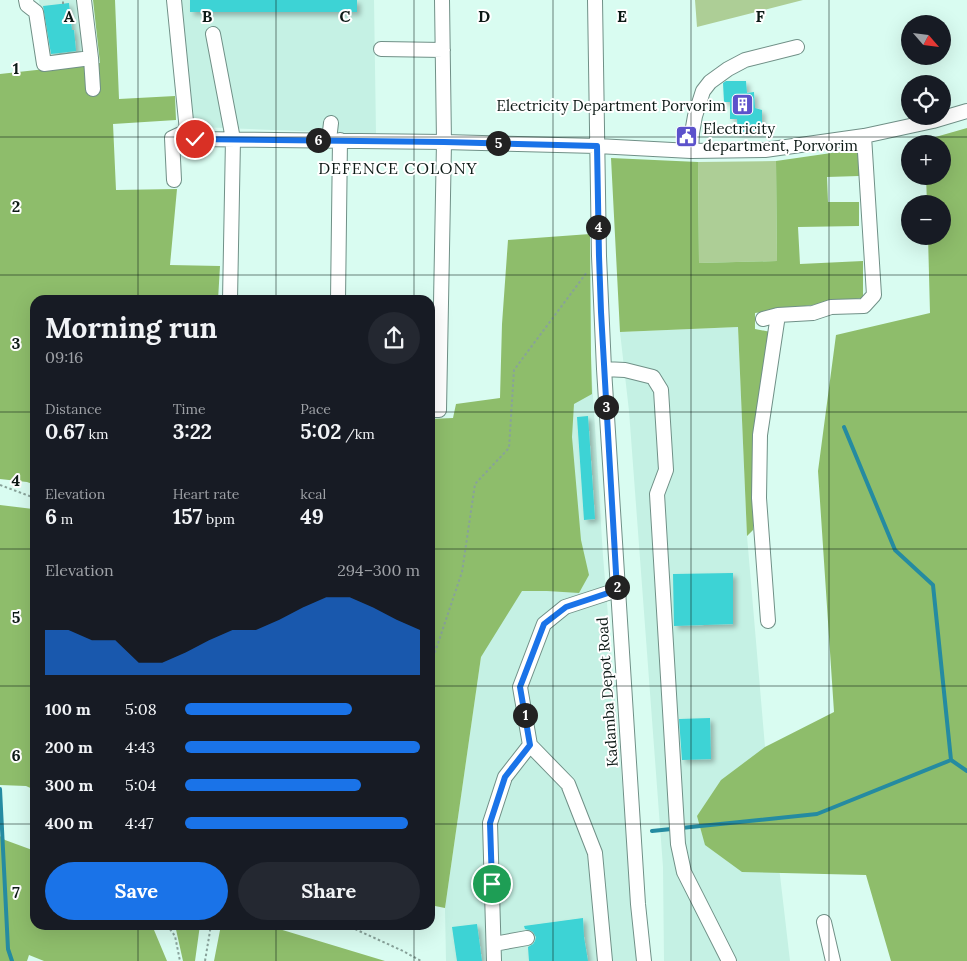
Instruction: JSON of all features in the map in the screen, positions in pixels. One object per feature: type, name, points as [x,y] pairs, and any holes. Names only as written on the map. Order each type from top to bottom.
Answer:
[{"type":"street","points":[[26,0],[27,5],[36,12],[44,64],[91,58]]},
{"type":"street","points":[[84,0],[93,88]]},
{"type":"street","points":[[174,0],[187,131],[195,139],[444,142],[597,146],[691,151],[765,150],[864,136],[933,121],[967,110]]},
{"type":"street","points":[[435,383],[444,142],[442,0]]},
{"type":"street","name":"Kadamba Depot Road","points":[[594,0],[599,256],[604,369],[637,894],[644,961]]},
{"type":"street","points":[[213,34],[232,139],[230,295]]},
{"type":"street","points":[[691,151],[695,116],[703,91],[710,82],[728,68],[745,60],[797,47]]},
{"type":"street","points":[[381,49],[443,50]]},
{"type":"street","points":[[330,124],[335,140],[338,295]]},
{"type":"street","points":[[174,180],[172,138],[187,131]]},
{"type":"street","points":[[763,319],[778,315],[813,313],[831,307],[864,306],[874,295],[864,136]]},
{"type":"street","points":[[768,621],[759,498],[760,435],[778,315]]},
{"type":"street","points":[[604,369],[625,370],[653,377],[661,390],[666,470],[657,494],[678,844],[684,872],[729,961]]},
{"type":"street","points":[[605,961],[595,852],[568,784],[530,745],[520,687],[544,624],[566,607],[617,590]]},
{"type":"street","points":[[494,961],[490,823],[505,777],[530,745]]},
{"type":"street","points":[[824,922],[833,961]]},
{"type":"street","points":[[494,944],[527,938]]},
{"type":"path","points":[[435,652],[462,572],[475,484],[509,448],[514,370],[599,256]]},
{"type":"path","points":[[0,485],[30,496]]},
{"type":"path","points":[[171,930],[175,936],[180,961]]},
{"type":"path","points":[[205,961],[210,930]]},
{"type":"path","points":[[357,930],[421,961]]},
{"type":"shaded area","points":[[39,0],[79,0],[86,54],[48,59]]},
{"type":"shaded area","points":[[179,0],[374,0],[376,134],[199,127],[191,112]]},
{"type":"shaded area","points":[[738,327],[747,536],[765,747],[790,961],[664,961],[663,867],[629,411],[620,332]]},
{"type":"shaded area","points":[[591,364],[603,556],[637,961],[446,961],[445,908],[481,657],[504,374]]},
{"type":"green space","points":[[93,0],[115,0],[119,99],[175,96],[176,120],[113,124],[116,190],[177,189],[170,265],[220,266],[218,295],[30,295],[30,483],[0,479],[0,74],[100,63]]},
{"type":"green space","points":[[695,0],[803,0],[697,27]]},
{"type":"green space","points":[[967,128],[967,961],[891,961],[866,875],[742,872],[705,845],[697,816],[721,780],[765,747],[834,712],[818,471],[836,335],[930,313],[928,245],[951,245],[951,195],[927,195],[926,185],[951,185],[951,135],[942,135]]},
{"type":"green space","points":[[859,149],[859,176],[827,177],[828,202],[859,202],[859,226],[798,227],[800,264],[863,261],[863,298],[755,313],[755,329],[771,332],[753,439],[753,530],[747,536],[738,327],[620,332],[611,158],[698,162],[699,263],[777,261],[776,161]]},
{"type":"green space","points":[[776,161],[777,261],[699,263],[698,162]]},
{"type":"green space","points":[[590,234],[592,394],[574,404],[572,437],[581,540],[589,575],[579,593],[522,591],[481,657],[445,908],[435,906],[435,419],[453,418],[456,404],[500,398],[502,324],[508,240]]},
{"type":"green space","points":[[0,505],[30,509],[30,788],[0,785]]},
{"type":"green space","points":[[0,836],[5,840],[30,849],[30,930],[154,930],[167,961],[44,961],[29,955],[27,961],[0,961]]},
{"type":"green space","points":[[176,930],[199,930],[195,961],[183,961]]},
{"type":"green space","points":[[220,930],[283,930],[385,961],[214,961]]},
{"type":"building","points":[[190,0],[357,0],[357,12],[190,12]]},
{"type":"building","points":[[69,3],[76,51],[51,54],[43,6]]},
{"type":"building","name":"Electricity Department Porvorim","points":[[726,81],[746,81],[747,93],[754,92],[755,108],[762,110],[762,131],[738,132],[737,119],[730,119],[730,102],[724,102],[723,83]]},
{"type":"building","points":[[588,416],[595,519],[584,520],[577,417]]},
{"type":"building","points":[[733,573],[733,624],[674,626],[673,574]]},
{"type":"building","points":[[710,718],[711,759],[682,760],[679,719]]},
{"type":"building","points":[[583,918],[588,961],[529,961],[528,947],[533,944],[536,937],[533,932],[525,929],[524,926]]},
{"type":"building","points":[[477,924],[482,961],[457,961],[452,927]]},
{"type":"waterway","points":[[844,427],[895,550],[933,585],[951,760],[967,771]]},
{"type":"waterway","points":[[652,831],[817,814],[951,760]]},
{"type":"waterway","points":[[0,789],[8,949],[12,961]]},
{"type":"place","name":"Electricity Department Porvorim","points":[[742,105]]},
{"type":"place","name":"Electricity department, Porvorim","points":[[687,137]]},
{"type":"district","name":"DEFENCE COLONY","points":[[398,168]]},
{"type":"route","points":[[195,139],[597,146],[601,312],[617,590],[566,607],[544,624],[520,687],[530,745],[505,777],[490,823],[492,884]]}]
